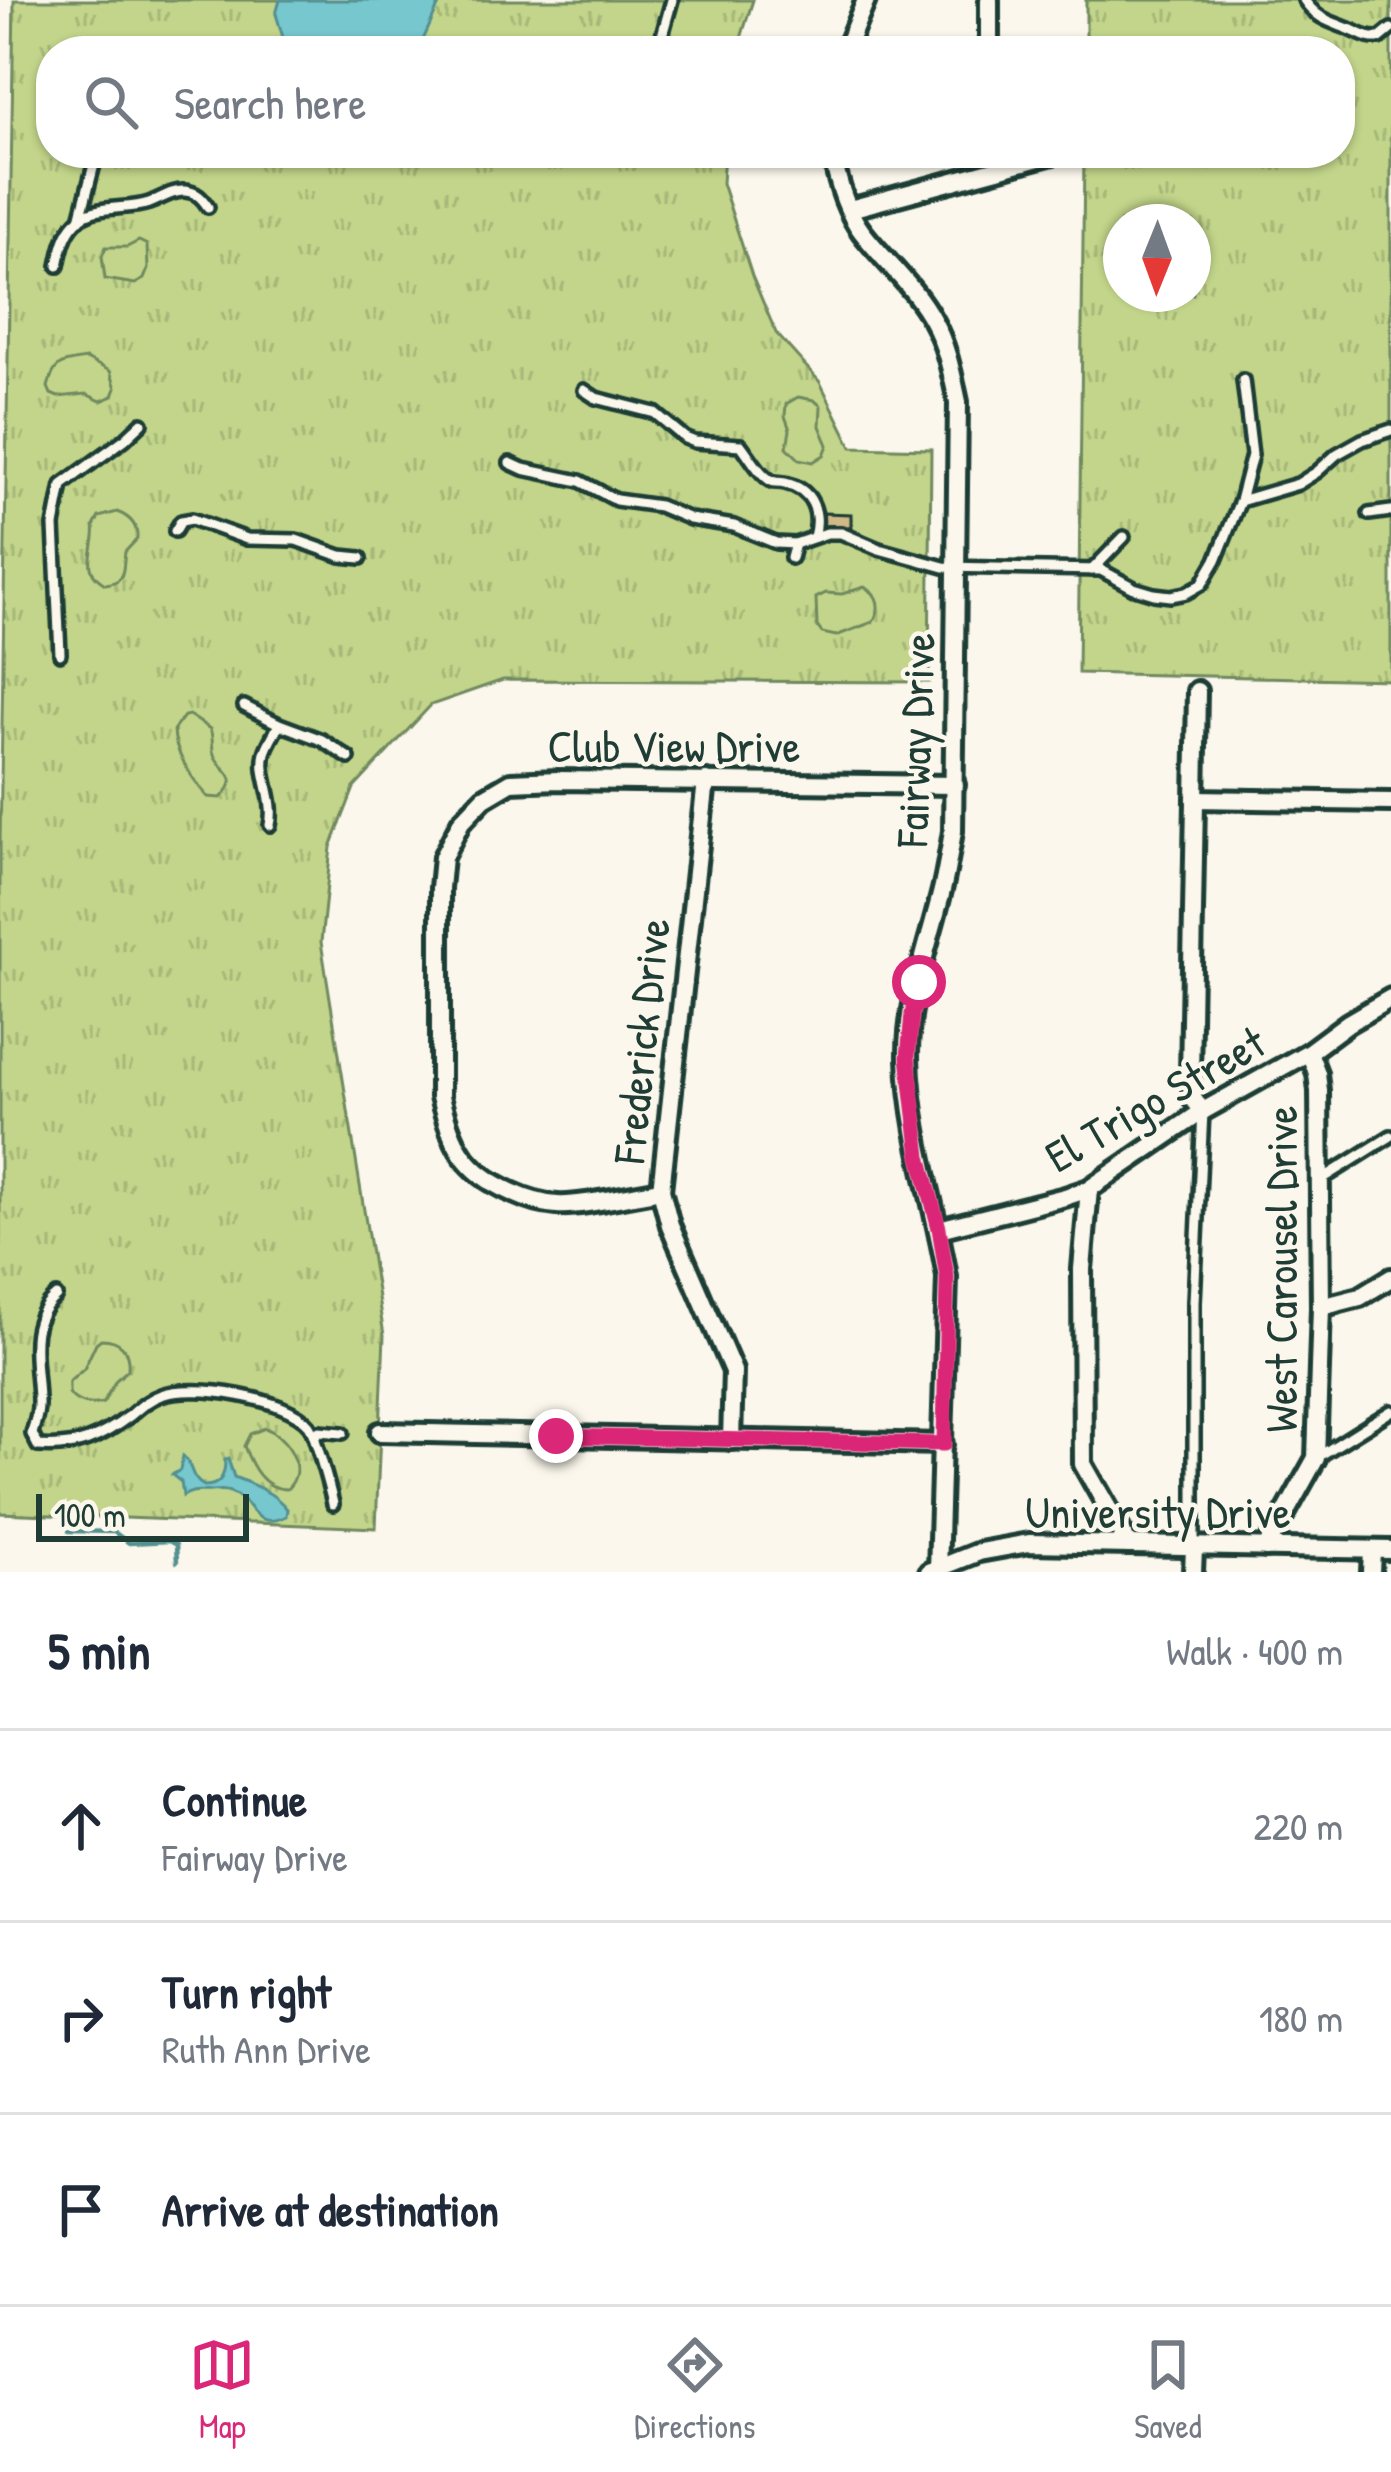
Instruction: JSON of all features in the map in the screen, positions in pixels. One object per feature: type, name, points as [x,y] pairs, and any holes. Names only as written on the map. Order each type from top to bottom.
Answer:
[{"type":"street","points":[[851,36],[866,0]]},
{"type":"street","points":[[989,0],[989,36]]},
{"type":"street","name":"Fairway Drive","points":[[835,168],[859,228],[933,320],[950,363],[958,402],[953,831],[912,1014],[908,1057],[920,1156],[947,1277],[944,1444],[935,1571]]},
{"type":"street","points":[[850,209],[970,168]]},
{"type":"street","points":[[1197,691],[1190,1076],[1194,1100],[1203,1111]]},
{"type":"street","name":"Frederick Drive","points":[[706,781],[661,1190],[670,1225],[733,1371],[731,1440]]},
{"type":"street","name":"Club View Drive","points":[[661,1190],[559,1205],[520,1196],[487,1181],[461,1156],[440,1097],[440,888],[443,857],[461,823],[484,798],[511,782],[955,785]]},
{"type":"street","points":[[1195,799],[1391,802]]},
{"type":"street","name":"El Trigo Street","points":[[939,1228],[1089,1189],[1203,1111],[1309,1052],[1391,998]]},
{"type":"street","name":"West Carousel Drive","points":[[1266,1548],[1316,1457],[1321,1306],[1319,1091],[1309,1052]]},
{"type":"street","points":[[1089,1189],[1082,1269],[1083,1464],[1129,1545]]},
{"type":"street","points":[[1321,1306],[1360,1297],[1391,1278]]},
{"type":"street","points":[[380,1432],[944,1444]]},
{"type":"street","name":"University Drive","points":[[935,1571],[979,1552],[1029,1543],[1382,1550]]},
{"type":"street","points":[[1193,1572],[1194,1548]]},
{"type":"street","points":[[1371,1572],[1382,1550]]},
{"type":"lane","points":[[662,36],[672,0]]},
{"type":"lane","points":[[1304,0],[1321,19],[1366,38],[1374,40],[1391,29]]},
{"type":"lane","points":[[58,266],[65,239],[80,219],[93,168]]},
{"type":"lane","points":[[80,219],[182,191],[201,196],[208,206]]},
{"type":"lane","points":[[510,463],[580,481],[616,500],[734,526],[776,543],[795,544],[841,532],[912,560],[956,567],[1101,570],[1134,588],[1171,596],[1202,584],[1240,501],[1252,455],[1244,380]]},
{"type":"lane","points":[[584,390],[596,398],[655,413],[695,442],[741,439],[764,476],[802,489],[810,498],[818,516],[814,537]]},
{"type":"lane","points":[[60,654],[54,526],[62,485],[142,423]]},
{"type":"lane","points":[[1240,501],[1298,484],[1337,454],[1391,430]]},
{"type":"lane","points":[[1252,455],[1262,441]]},
{"type":"lane","points":[[1369,514],[1391,511]]},
{"type":"lane","points":[[175,532],[181,521],[192,519],[247,539],[296,540],[361,558]]},
{"type":"lane","points":[[1092,570],[1124,537]]},
{"type":"lane","points":[[790,558],[795,544]]},
{"type":"lane","points":[[244,706],[322,740],[349,758]]},
{"type":"lane","points":[[270,825],[272,797],[264,765],[279,724]]},
{"type":"lane","points":[[1194,1548],[1194,1302],[1203,1111]]},
{"type":"lane","points":[[1319,1181],[1391,1136]]},
{"type":"lane","points":[[56,1296],[39,1320],[34,1350],[38,1406],[32,1434],[38,1446],[90,1442],[158,1396],[194,1389],[279,1406],[296,1413],[314,1433]]},
{"type":"lane","points":[[312,1409],[317,1452],[333,1504]]},
{"type":"lane","points":[[1316,1457],[1391,1411]]},
{"type":"lane","points":[[314,1433],[344,1433]]},
{"type":"green space","points":[[14,0],[753,0],[742,36],[36,36],[36,168],[723,168],[722,183],[776,333],[820,382],[852,447],[931,449],[929,682],[503,680],[431,705],[354,788],[331,847],[321,942],[384,1335],[376,1528],[0,1513],[0,843]]},
{"type":"green space","points":[[1086,0],[1391,0],[1391,680],[1078,673],[1084,168],[1355,168],[1355,36],[1086,36]]},
{"type":"green space","points":[[139,241],[147,245],[144,279],[135,284],[105,279],[102,256],[106,247],[127,247]]},
{"type":"green space","points":[[86,359],[110,371],[116,388],[113,396],[101,401],[86,394],[51,394],[48,387],[57,368]]},
{"type":"green space","points":[[798,397],[821,406],[820,426],[828,445],[824,455],[813,462],[799,459],[787,447],[786,404]]},
{"type":"green space","points":[[117,512],[132,522],[137,539],[125,552],[120,578],[105,584],[91,569],[94,527],[99,517]]},
{"type":"green space","points":[[864,587],[878,602],[873,622],[836,636],[822,633],[817,626],[816,598]]},
{"type":"green space","points":[[189,715],[210,729],[216,758],[231,778],[221,798],[208,797],[177,748],[174,729]]},
{"type":"green space","points":[[101,1339],[123,1347],[128,1370],[103,1403],[84,1403],[69,1393],[69,1382],[84,1369]]},
{"type":"green space","points":[[265,1428],[292,1454],[296,1472],[287,1489],[265,1481],[244,1446],[250,1434]]},
{"type":"water","points":[[280,0],[441,0],[425,36],[283,36],[276,14]]},
{"type":"water","points":[[183,1456],[204,1486],[221,1479],[228,1459],[234,1477],[276,1498],[287,1509],[286,1516],[260,1518],[238,1496],[225,1491],[183,1496],[181,1482],[172,1475],[180,1470]]},
{"type":"building","points":[[823,513],[851,514],[851,527],[823,526]]},
{"type":"waterway","points":[[69,1531],[114,1532],[129,1543],[169,1541],[176,1545],[177,1562]]},
{"type":"route","points":[[556,1436],[944,1444],[947,1277],[920,1156],[908,1057],[919,982]]}]
